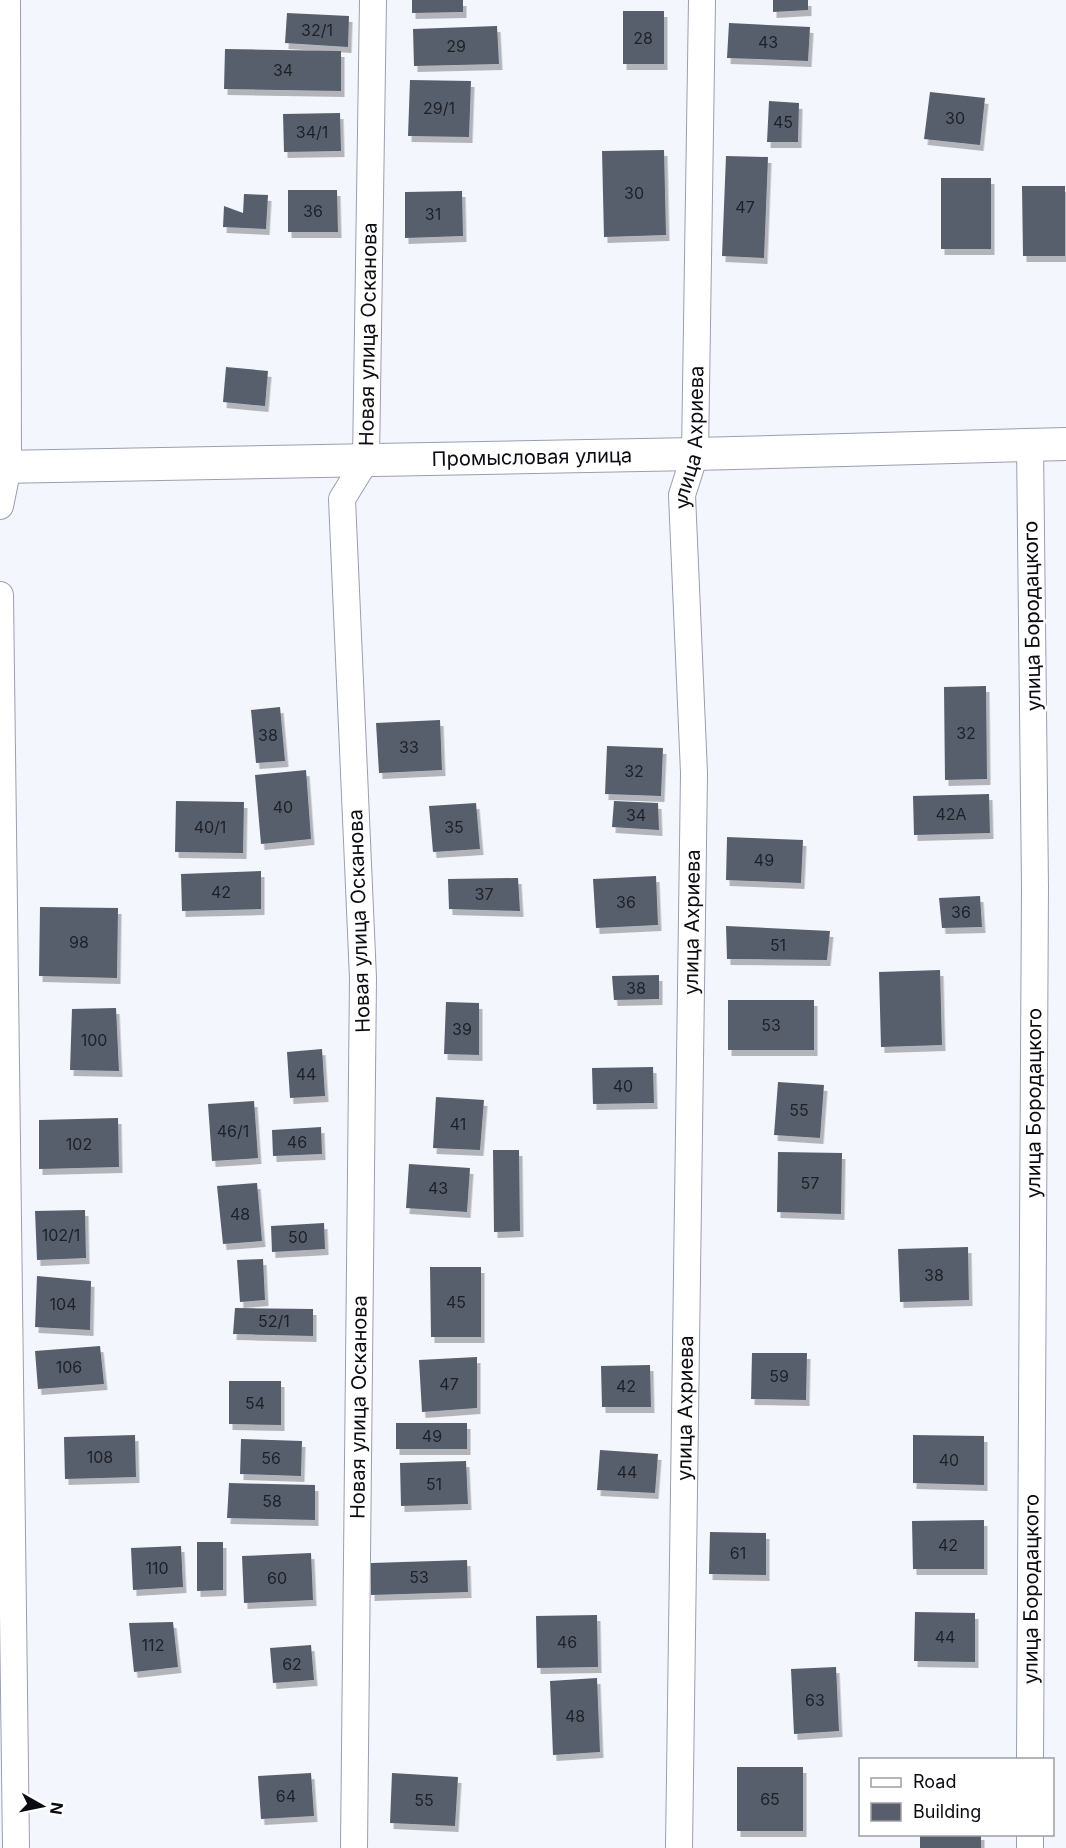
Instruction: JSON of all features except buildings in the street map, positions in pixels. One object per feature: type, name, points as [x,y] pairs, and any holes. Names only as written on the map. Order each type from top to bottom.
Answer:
[{"type":"street","points":[[0,506],[4,467],[7,0]]},
{"type":"street","name":"Новая улица Осканова","points":[[354,1848],[363,978],[342,499],[366,460],[373,0]]},
{"type":"street","name":"улица Ахриева","points":[[679,1848],[694,773],[682,495],[695,454],[702,0]]},
{"type":"street","name":"Промысловая улица","points":[[4,467],[695,454],[1066,444]]},
{"type":"street","name":"улица Бородацкого","points":[[1030,446],[1035,887],[1030,1758]]},
{"type":"street","points":[[0,595],[16,1848]]}]
